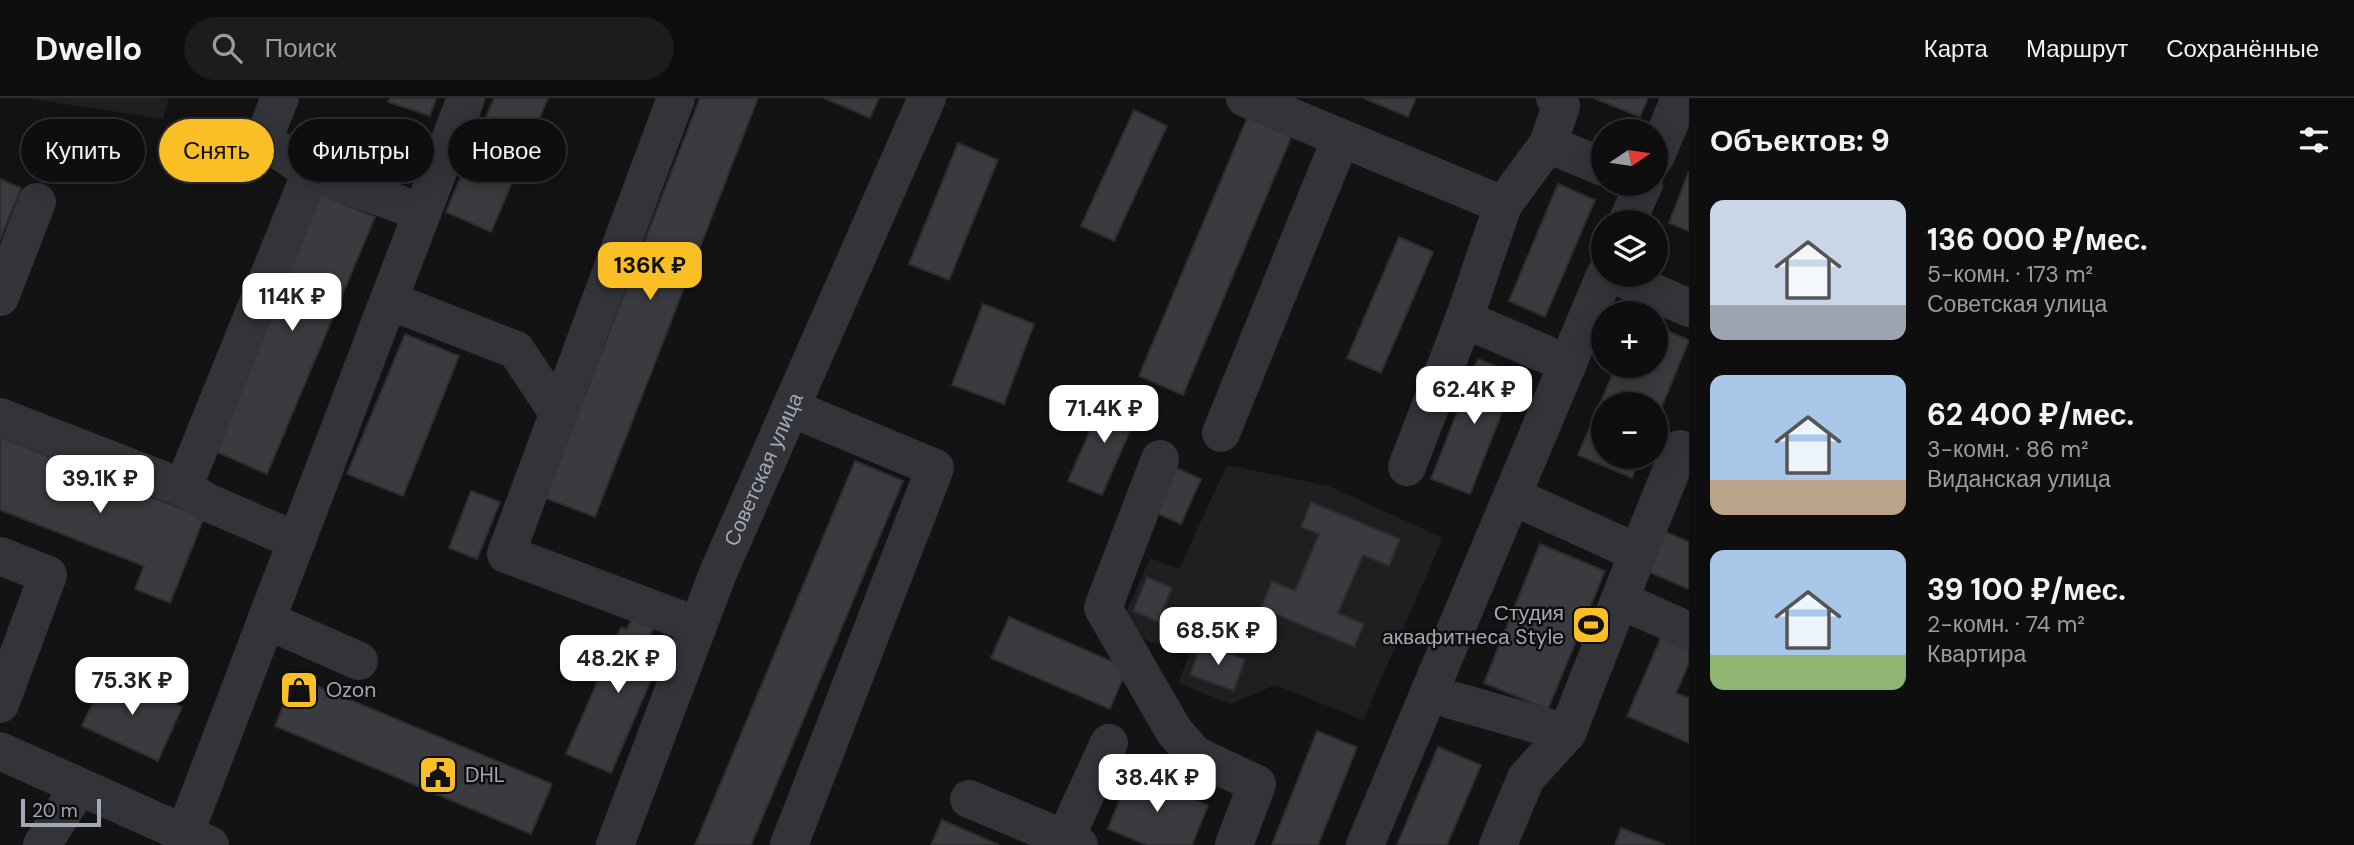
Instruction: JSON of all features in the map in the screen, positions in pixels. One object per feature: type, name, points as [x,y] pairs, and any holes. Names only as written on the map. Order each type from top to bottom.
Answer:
[{"type":"street","points":[[280,98],[263,140],[288,157]]},
{"type":"street","points":[[0,751],[78,788],[198,839],[266,620],[466,98]]},
{"type":"street","points":[[676,98],[506,554],[698,626]]},
{"type":"street","name":"Советская улица","points":[[615,845],[718,573],[927,98]]},
{"type":"street","points":[[1245,98],[1503,205]]},
{"type":"street","points":[[1407,467],[1464,319],[1503,205],[1548,144],[1561,106],[1555,98]]},
{"type":"street","points":[[1668,127],[1680,98]]},
{"type":"street","points":[[1221,433],[1341,138]]},
{"type":"street","points":[[1548,144],[1591,162]]},
{"type":"street","points":[[183,488],[307,182]]},
{"type":"street","points":[[338,182],[421,212]]},
{"type":"street","points":[[0,297],[37,202]]},
{"type":"street","points":[[1365,845],[1600,287]]},
{"type":"street","points":[[1642,287],[1689,308]]},
{"type":"street","points":[[390,301],[516,350],[558,413]]},
{"type":"street","points":[[1464,319],[1568,364]]},
{"type":"street","points":[[789,845],[935,468],[791,408]]},
{"type":"street","points":[[0,416],[183,488],[209,503],[297,541]]},
{"type":"street","points":[[1498,845],[1526,778],[1567,733],[1638,552],[1686,442]]},
{"type":"street","points":[[1160,459],[1103,608],[1174,731],[1195,755],[1257,784],[1234,845]]},
{"type":"street","points":[[1512,496],[1638,552]]},
{"type":"street","points":[[0,556],[48,575],[1,698]]},
{"type":"street","points":[[1620,600],[1689,631]]},
{"type":"street","points":[[266,620],[359,661]]},
{"type":"street","points":[[1430,691],[1448,699],[1567,733]]},
{"type":"street","points":[[970,799],[1072,842],[1109,743]]},
{"type":"street","points":[[42,845],[78,788]]},
{"type":"shaded area","points":[[26,98],[169,98],[163,119]]},
{"type":"shaded area","points":[[1227,465],[1329,486],[1443,538],[1363,720],[1275,685],[1230,704],[1178,683],[1190,653],[1150,642],[1121,624],[1150,558],[1179,569]]},
{"type":"building","points":[[390,98],[436,98],[430,116],[388,102]]},
{"type":"building","points":[[494,98],[548,98],[539,119],[485,119]]},
{"type":"building","points":[[700,98],[758,98],[595,517],[545,498]]},
{"type":"building","points":[[824,98],[879,98],[870,118]]},
{"type":"building","points":[[1364,98],[1416,98],[1408,117]]},
{"type":"building","points":[[1594,98],[1648,98],[1640,117]]},
{"type":"building","points":[[1134,110],[1167,126],[1114,241],[1081,226]]},
{"type":"building","points":[[1248,116],[1292,135],[1183,395],[1139,376]]},
{"type":"building","points":[[958,143],[998,160],[949,280],[909,264]]},
{"type":"building","points":[[1689,171],[1689,231],[1669,223]]},
{"type":"building","points":[[0,179],[21,188],[0,240]]},
{"type":"building","points":[[459,182],[512,182],[491,232],[446,212]]},
{"type":"building","points":[[1558,184],[1595,200],[1545,317],[1509,301]]},
{"type":"building","points":[[318,193],[375,217],[267,474],[210,449]]},
{"type":"building","points":[[1399,237],[1433,252],[1381,373],[1347,358]]},
{"type":"building","points":[[983,304],[1034,324],[1004,404],[952,385]]},
{"type":"building","points":[[1668,331],[1689,340],[1668,392],[1605,392],[1611,378],[1668,378]]},
{"type":"building","points":[[405,334],[459,356],[403,496],[347,474]]},
{"type":"building","points":[[1478,359],[1517,374],[1470,494],[1431,479]]},
{"type":"building","points":[[1105,396],[1139,410],[1102,495],[1068,481]]},
{"type":"building","points":[[1591,425],[1591,461],[1578,455]]},
{"type":"building","points":[[0,437],[204,518],[170,603],[135,589],[144,566],[0,510]]},
{"type":"building","points":[[855,461],[903,481],[751,845],[695,845]]},
{"type":"building","points":[[1176,468],[1201,479],[1181,524],[1156,513]]},
{"type":"building","points":[[1611,469],[1635,469],[1632,478]]},
{"type":"building","points":[[471,491],[500,502],[477,559],[449,548]]},
{"type":"building","points":[[1311,502],[1400,539],[1389,566],[1363,555],[1338,613],[1364,624],[1354,647],[1261,608],[1272,581],[1295,591],[1319,534],[1301,527]]},
{"type":"building","points":[[1661,530],[1689,542],[1689,589],[1644,570]]},
{"type":"building","points":[[1540,544],[1605,571],[1548,709],[1484,683]]},
{"type":"building","points":[[1147,577],[1172,588],[1158,622],[1133,611]]},
{"type":"building","points":[[635,612],[656,621],[649,638],[666,645],[611,773],[566,754],[621,627],[627,629]]},
{"type":"building","points":[[1009,617],[1127,668],[1110,709],[991,658]]},
{"type":"building","points":[[1662,635],[1689,646],[1689,663],[1676,693],[1689,698],[1689,743],[1627,716]]},
{"type":"building","points":[[1201,643],[1245,659],[1234,691],[1190,675]]},
{"type":"building","points":[[107,672],[182,707],[158,761],[82,726]]},
{"type":"building","points":[[295,677],[552,784],[531,834],[275,726]]},
{"type":"building","points":[[1317,731],[1357,747],[1318,845],[1272,845]]},
{"type":"building","points":[[1438,747],[1481,765],[1447,845],[1397,845]]},
{"type":"building","points":[[1130,773],[1208,805],[1192,845],[1147,845],[1108,829]]},
{"type":"building","points":[[942,820],[999,845],[931,845]]},
{"type":"building","points":[[1621,828],[1665,845],[1615,845]]},
{"type":"place","name":"Студия аквафитнеса Style","points":[[1591,625]]},
{"type":"place","name":"Ozon","points":[[299,690]]},
{"type":"place","name":"DHL","points":[[438,775]]}]
